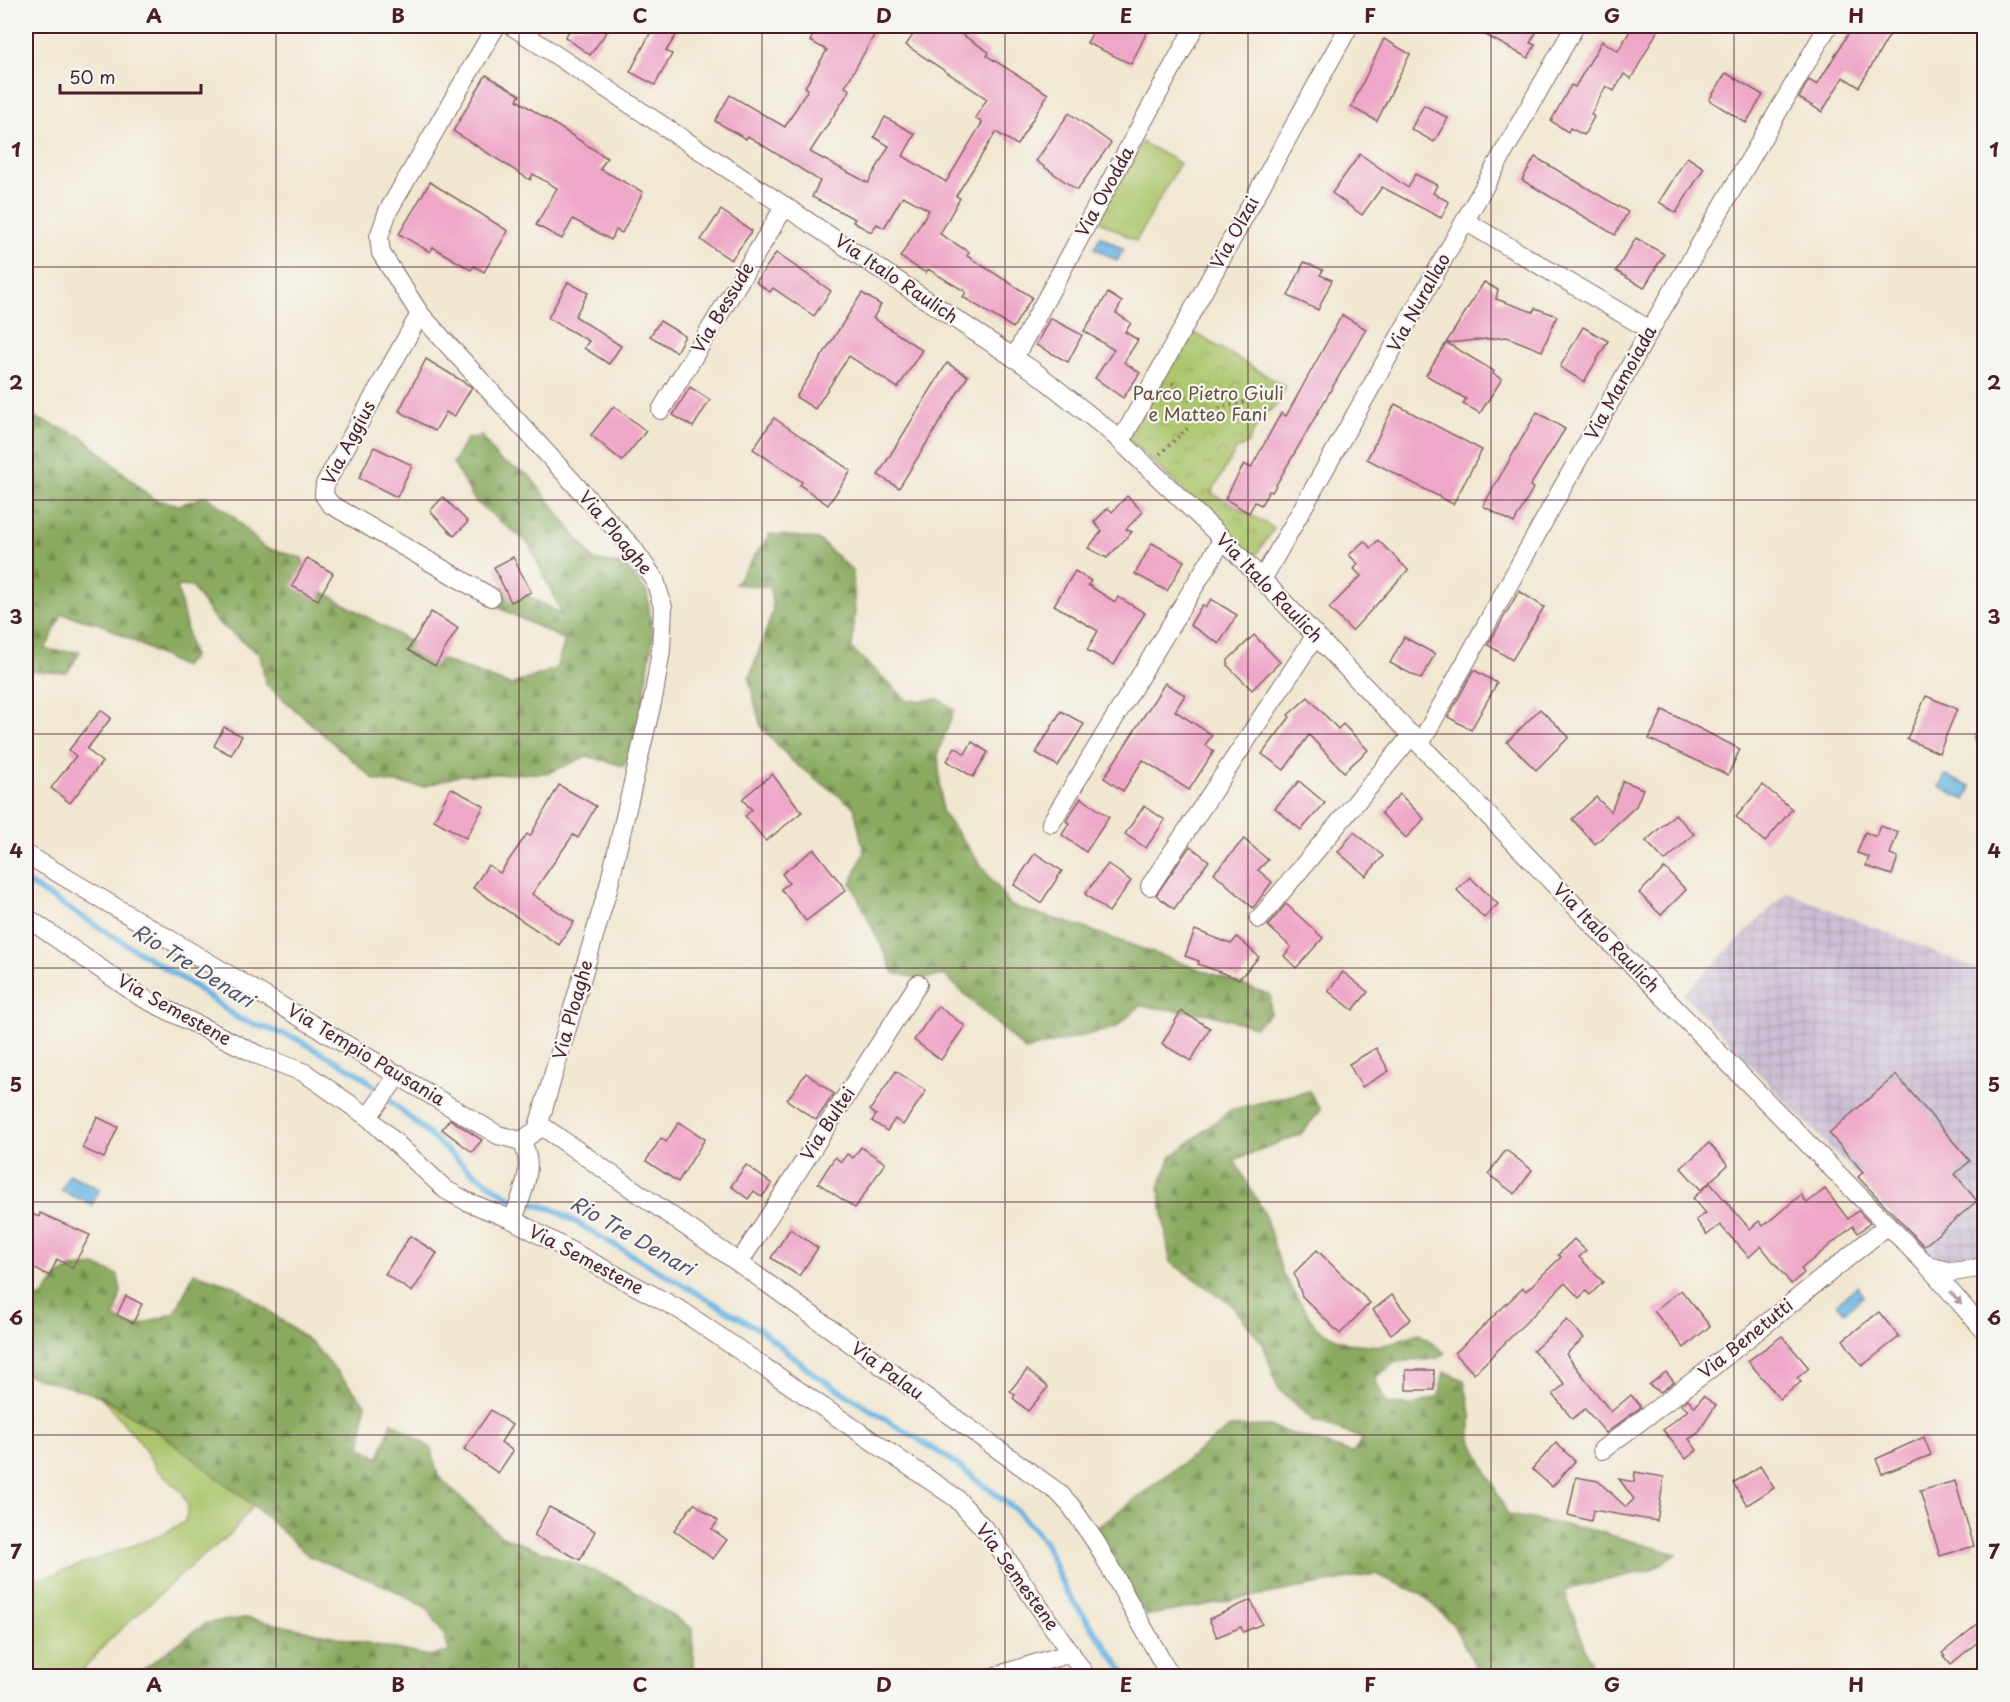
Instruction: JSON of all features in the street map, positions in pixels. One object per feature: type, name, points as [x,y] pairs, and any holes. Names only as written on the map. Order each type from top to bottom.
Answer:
[{"type":"street","name":"Via Ploaghe","points":[[496,26],[419,155],[380,230],[381,254],[420,314],[632,547],[655,580],[663,607],[661,650],[654,694],[628,814],[539,1124]]},
{"type":"street","name":"Via Italo Raulich","points":[[512,26],[1014,358],[1075,401],[1121,441],[1223,539],[1929,1266],[1984,1330]]},
{"type":"street","name":"Via Ovodda","points":[[1014,358],[1195,26]]},
{"type":"street","name":"Via Olzai","points":[[1121,441],[1349,26]]},
{"type":"street","name":"Via Nurallao","points":[[1262,580],[1575,26]]},
{"type":"street","name":"Via Mamoiada","points":[[1258,919],[1416,740],[1650,330],[1828,26]]},
{"type":"street","name":"Via Bessude","points":[[661,410],[785,206]]},
{"type":"street","points":[[1464,221],[1650,330]]},
{"type":"street","name":"Via Aggius","points":[[420,314],[325,484],[324,495],[330,504],[491,597]]},
{"type":"street","points":[[1051,823],[1223,539]]},
{"type":"street","points":[[1150,886],[1316,636]]},
{"type":"street","name":"Via Tempio Pausania","points":[[26,854],[399,1074],[498,1136],[521,1141]]},
{"type":"street","name":"Via Semestene","points":[[26,917],[141,997],[258,1055],[305,1073],[368,1117],[446,1190],[468,1202],[513,1220],[682,1311],[956,1498],[991,1536],[1086,1677]]},
{"type":"street","name":"Via Bultei","points":[[739,1263],[918,984]]},
{"type":"street","points":[[368,1117],[399,1074]]},
{"type":"street","points":[[513,1220],[529,1171],[528,1155],[521,1141],[533,1135],[539,1124]]},
{"type":"street","name":"Via Palau","points":[[539,1124],[739,1263],[987,1443],[1050,1485],[1065,1499],[1097,1544],[1170,1677]]},
{"type":"street","name":"Via Benetutti","points":[[1602,1450],[1711,1368],[1888,1225]]},
{"type":"street","points":[[1929,1266],[1953,1272],[1984,1267]]},
{"type":"street","points":[[995,1677],[1071,1653]]},
{"type":"path","points":[[1160,371],[1191,401]]},
{"type":"path","points":[[1219,408],[1283,393]]},
{"type":"path","points":[[1147,466],[1190,426]]},
{"type":"shaded area","points":[[1787,892],[1984,972],[1984,1256],[1969,1262],[1944,1259],[1921,1250],[1858,1177],[1683,994]]},
{"type":"green space","points":[[1142,142],[1180,163],[1136,241],[1098,220]]},
{"type":"green space","name":"Parco Pietro Giuli e Matteo Fani","points":[[1188,329],[1286,387],[1275,407],[1262,415],[1247,444],[1236,450],[1211,493],[1274,528],[1256,555],[1248,553],[1128,438]]},
{"type":"green space","points":[[26,414],[83,437],[153,499],[179,505],[206,496],[231,514],[263,547],[302,558],[308,583],[440,659],[510,685],[556,669],[565,640],[495,606],[504,583],[562,614],[528,543],[475,501],[453,463],[467,439],[482,436],[499,460],[529,475],[594,560],[626,566],[647,592],[653,637],[638,734],[624,766],[587,756],[549,773],[461,775],[423,787],[375,780],[266,684],[260,655],[216,621],[192,587],[177,586],[193,657],[183,667],[103,625],[62,614],[45,650],[80,652],[67,673],[26,671],[26,589],[30,583],[26,579]]},
{"type":"green space","points":[[770,534],[818,539],[853,571],[855,613],[852,649],[908,701],[939,699],[954,710],[938,753],[942,812],[1011,906],[1079,926],[1271,995],[1270,1014],[1255,1027],[1209,1014],[1140,1006],[1115,1028],[1025,1050],[944,975],[922,979],[894,973],[851,883],[864,852],[854,807],[793,762],[761,727],[749,679],[773,611],[770,587],[735,584]]},
{"type":"green space","points":[[1309,1091],[1321,1110],[1301,1134],[1234,1160],[1264,1212],[1283,1275],[1317,1329],[1347,1343],[1381,1346],[1419,1333],[1445,1353],[1436,1359],[1396,1362],[1375,1378],[1386,1403],[1411,1406],[1439,1396],[1444,1371],[1464,1380],[1471,1413],[1471,1439],[1508,1515],[1593,1530],[1677,1554],[1651,1570],[1564,1590],[1592,1666],[1601,1676],[1478,1676],[1476,1667],[1452,1623],[1421,1594],[1375,1574],[1146,1616],[1094,1530],[1230,1427],[1269,1426],[1352,1453],[1363,1439],[1313,1420],[1278,1388],[1263,1344],[1232,1305],[1170,1262],[1159,1187],[1171,1157],[1230,1110]]},
{"type":"green space","points":[[97,1266],[118,1275],[121,1291],[115,1318],[133,1327],[175,1313],[194,1273],[235,1286],[312,1343],[365,1404],[361,1448],[379,1458],[392,1422],[431,1448],[438,1476],[500,1535],[619,1581],[693,1629],[693,1676],[134,1676],[206,1623],[246,1618],[429,1656],[449,1652],[444,1634],[427,1608],[390,1588],[309,1556],[253,1505],[160,1433],[100,1396],[26,1375],[26,1304],[44,1295],[57,1277],[71,1268]]},
{"type":"green space","points":[[100,1396],[160,1433],[253,1505],[232,1533],[195,1562],[108,1641],[78,1676],[26,1676],[26,1576],[45,1578],[156,1537],[185,1522],[188,1507],[183,1493],[156,1468],[140,1442]]},
{"type":"water","points":[[1100,236],[1124,249],[1117,261],[1094,248]]},
{"type":"water","points":[[1945,775],[1971,787],[1965,800],[1939,787]]},
{"type":"water","points":[[69,1174],[100,1189],[92,1205],[61,1191]]},
{"type":"water","points":[[1857,1286],[1864,1296],[1844,1312],[1837,1303]]},
{"type":"building","points":[[573,26],[611,26],[590,55],[565,37]]},
{"type":"building","points":[[654,26],[682,26],[666,51],[672,54],[655,85],[630,72]]},
{"type":"building","points":[[818,26],[868,26],[877,30],[845,87],[850,90],[810,152],[868,183],[889,146],[874,137],[885,117],[915,134],[903,156],[946,182],[982,123],[975,118],[987,99],[906,45],[919,26],[949,26],[989,52],[987,56],[1048,94],[1017,145],[996,132],[956,196],[960,198],[940,234],[969,252],[967,256],[1032,297],[1013,328],[963,297],[966,292],[928,269],[926,273],[900,257],[929,210],[903,196],[884,228],[877,224],[871,232],[853,222],[855,219],[812,197],[820,181],[748,136],[746,139],[715,121],[730,95],[785,127],[808,89],[805,87],[827,50],[810,41]]},
{"type":"building","points":[[1096,26],[1150,26],[1131,64],[1087,43]]},
{"type":"building","points":[[1469,26],[1540,26],[1530,43],[1535,45],[1528,58]]},
{"type":"building","points":[[1633,26],[1660,26],[1631,79],[1624,74],[1614,91],[1606,86],[1591,114],[1594,117],[1584,135],[1570,128],[1568,132],[1551,121],[1571,85],[1575,87],[1602,41],[1618,51]]},
{"type":"building","points":[[1853,26],[1895,26],[1859,87],[1843,77],[1822,112],[1799,98],[1809,80],[1817,85]]},
{"type":"building","points":[[1384,39],[1410,54],[1377,121],[1351,107]]},
{"type":"building","points":[[1726,73],[1763,95],[1746,123],[1709,100]]},
{"type":"building","points":[[486,75],[520,95],[517,100],[607,158],[600,169],[643,192],[622,233],[616,230],[611,240],[573,219],[562,239],[536,225],[557,188],[533,174],[530,180],[453,131]]},
{"type":"building","points":[[1424,105],[1448,118],[1434,142],[1411,129]]},
{"type":"building","points":[[1069,113],[1111,143],[1077,190],[1036,161]]},
{"type":"building","points":[[1360,154],[1408,188],[1415,174],[1437,185],[1433,193],[1449,202],[1441,218],[1382,187],[1362,215],[1332,193]]},
{"type":"building","points":[[1535,157],[1628,212],[1615,235],[1522,180]]},
{"type":"building","points":[[1687,157],[1704,168],[1676,213],[1659,202]]},
{"type":"building","points":[[430,182],[508,231],[484,272],[474,266],[471,270],[433,247],[430,252],[399,234]]},
{"type":"building","points":[[721,210],[752,231],[731,260],[701,240]]},
{"type":"building","points":[[1636,238],[1664,254],[1644,288],[1616,271]]},
{"type":"building","points":[[776,253],[831,291],[814,316],[773,288],[770,292],[756,282]]},
{"type":"building","points":[[1304,262],[1323,270],[1320,275],[1332,280],[1318,310],[1288,296]]},
{"type":"building","points":[[568,282],[588,293],[575,316],[621,346],[609,364],[584,348],[589,341],[548,318]]},
{"type":"building","points":[[1484,282],[1498,290],[1496,299],[1533,312],[1535,308],[1557,316],[1542,351],[1507,337],[1447,343],[1494,371],[1493,374],[1502,379],[1480,413],[1463,404],[1466,399],[1426,375]]},
{"type":"building","points":[[862,293],[881,305],[873,318],[922,350],[898,388],[849,356],[815,409],[796,397]]},
{"type":"building","points":[[1108,293],[1122,302],[1116,313],[1131,323],[1125,332],[1138,340],[1124,362],[1140,373],[1123,398],[1095,378],[1114,350],[1084,331]]},
{"type":"building","points":[[1342,315],[1366,329],[1272,492],[1269,491],[1261,505],[1255,502],[1249,513],[1225,499],[1244,464],[1251,468],[1281,413],[1286,416]]},
{"type":"building","points":[[1050,318],[1082,335],[1068,362],[1036,345]]},
{"type":"building","points":[[660,321],[685,336],[676,352],[650,336]]},
{"type":"building","points":[[1583,327],[1608,341],[1584,382],[1560,367]]},
{"type":"building","points":[[426,359],[472,387],[454,417],[446,412],[435,431],[399,411]]},
{"type":"building","points":[[947,363],[968,376],[899,488],[878,475]]},
{"type":"building","points":[[690,387],[710,400],[693,427],[673,415]]},
{"type":"building","points":[[1395,404],[1482,450],[1453,504],[1367,459]]},
{"type":"building","points":[[614,406],[646,431],[622,461],[591,435]]},
{"type":"building","points":[[1537,412],[1565,429],[1530,486],[1533,488],[1514,523],[1483,506]]},
{"type":"building","points":[[774,418],[851,471],[828,505],[800,485],[802,482],[753,449]]},
{"type":"building","points":[[374,447],[412,465],[397,497],[359,478]]},
{"type":"building","points":[[1127,496],[1143,512],[1126,529],[1132,532],[1107,558],[1088,548],[1102,531],[1094,522],[1108,508],[1112,512]]},
{"type":"building","points":[[443,497],[468,522],[454,536],[430,511]]},
{"type":"building","points":[[1378,540],[1408,570],[1352,631],[1329,608],[1361,576],[1354,569],[1358,564],[1349,555],[1364,541],[1371,548]]},
{"type":"building","points":[[1152,543],[1184,561],[1167,591],[1135,574]]},
{"type":"building","points":[[513,557],[531,592],[511,602],[494,567]]},
{"type":"building","points":[[307,558],[333,573],[318,600],[292,586]]},
{"type":"building","points":[[1075,571],[1091,581],[1088,585],[1115,602],[1118,597],[1145,613],[1114,665],[1087,650],[1098,631],[1054,605]]},
{"type":"building","points":[[1519,591],[1544,607],[1512,660],[1488,645]]},
{"type":"building","points":[[1211,599],[1237,615],[1219,644],[1190,625],[1202,605],[1206,607]]},
{"type":"building","points":[[431,612],[458,628],[435,666],[408,650]]},
{"type":"building","points":[[1254,635],[1280,662],[1252,690],[1228,666],[1228,660]]},
{"type":"building","points":[[1404,637],[1435,654],[1421,679],[1390,663]]},
{"type":"building","points":[[1474,670],[1497,683],[1471,730],[1448,717]]},
{"type":"building","points":[[1165,683],[1185,695],[1175,711],[1212,735],[1205,745],[1214,751],[1189,790],[1143,760],[1123,791],[1104,778]]},
{"type":"building","points":[[1926,696],[1957,709],[1939,753],[1907,739]]},
{"type":"building","points":[[1308,697],[1338,729],[1343,724],[1368,750],[1344,772],[1309,735],[1284,770],[1262,754],[1290,717],[1288,715]]},
{"type":"building","points":[[1540,709],[1569,737],[1536,770],[1507,742]]},
{"type":"building","points":[[101,710],[111,718],[87,749],[102,762],[70,803],[51,788],[76,756],[69,750]]},
{"type":"building","points":[[1663,710],[1740,749],[1728,775],[1649,739]]},
{"type":"building","points":[[1061,711],[1084,724],[1058,766],[1036,753]]},
{"type":"building","points":[[224,727],[242,736],[231,755],[214,746]]},
{"type":"building","points":[[972,742],[988,752],[973,777],[947,761],[955,747],[965,754]]},
{"type":"building","points":[[772,774],[802,812],[766,841],[745,816],[752,810],[742,799]]},
{"type":"building","points":[[1299,781],[1325,803],[1301,830],[1275,808]]},
{"type":"building","points":[[1623,781],[1643,789],[1636,806],[1595,844],[1572,819],[1596,797],[1611,812]]},
{"type":"building","points":[[559,785],[596,806],[578,838],[573,835],[532,894],[574,922],[559,945],[473,888],[488,865],[500,873],[527,834],[530,836]]},
{"type":"building","points":[[1763,785],[1792,809],[1765,842],[1736,817]]},
{"type":"building","points":[[451,788],[484,806],[466,838],[434,820]]},
{"type":"building","points":[[1400,794],[1424,819],[1406,838],[1381,813]]},
{"type":"building","points":[[1081,798],[1109,817],[1086,852],[1062,835],[1069,823],[1066,821]]},
{"type":"building","points":[[1144,806],[1165,820],[1146,848],[1125,834]]},
{"type":"building","points":[[1675,814],[1694,834],[1665,861],[1646,841]]},
{"type":"building","points":[[1880,826],[1898,832],[1890,854],[1898,857],[1892,875],[1866,866],[1869,857],[1857,853],[1865,832],[1876,837]]},
{"type":"building","points":[[1354,832],[1383,856],[1366,876],[1338,852]]},
{"type":"building","points":[[1244,839],[1268,860],[1258,870],[1272,882],[1253,908],[1214,873]]},
{"type":"building","points":[[1190,846],[1209,861],[1174,909],[1156,895]]},
{"type":"building","points":[[814,849],[846,890],[806,921],[781,889],[789,883],[782,874]]},
{"type":"building","points":[[1035,853],[1062,871],[1041,903],[1014,885]]},
{"type":"building","points":[[1108,864],[1131,881],[1109,912],[1085,894]]},
{"type":"building","points":[[1665,868],[1686,890],[1661,915],[1639,893]]},
{"type":"building","points":[[1470,877],[1498,904],[1484,918],[1457,890]]},
{"type":"building","points":[[1286,904],[1323,938],[1296,968],[1284,956],[1291,947],[1268,926]]},
{"type":"building","points":[[1195,930],[1231,944],[1237,937],[1259,957],[1239,979],[1198,964],[1199,961],[1185,956]]},
{"type":"building","points":[[1343,972],[1368,992],[1353,1010],[1328,991]]},
{"type":"building","points":[[938,1006],[965,1026],[941,1060],[914,1040]]},
{"type":"building","points":[[1181,1011],[1210,1028],[1191,1061],[1162,1044]]},
{"type":"building","points":[[1376,1048],[1389,1071],[1362,1087],[1349,1064]]},
{"type":"building","points":[[896,1071],[926,1091],[903,1125],[895,1119],[887,1131],[872,1121],[876,1115],[870,1110]]},
{"type":"building","points":[[806,1073],[834,1094],[816,1120],[787,1100]]},
{"type":"building","points":[[1896,1075],[1970,1161],[1955,1174],[1977,1201],[1924,1246],[1858,1177],[1863,1172],[1829,1133]]},
{"type":"building","points":[[97,1117],[118,1127],[104,1158],[82,1148]]},
{"type":"building","points":[[450,1119],[482,1140],[472,1152],[442,1129]]},
{"type":"building","points":[[679,1122],[705,1139],[678,1182],[646,1161],[661,1138],[666,1142]]},
{"type":"building","points":[[1709,1143],[1728,1165],[1701,1190],[1681,1168]]},
{"type":"building","points":[[861,1147],[885,1163],[855,1208],[818,1183],[835,1157],[841,1162],[847,1154],[853,1158]]},
{"type":"building","points":[[1506,1150],[1532,1170],[1515,1194],[1488,1174]]},
{"type":"building","points":[[746,1165],[772,1184],[762,1197],[754,1191],[748,1199],[731,1186]]},
{"type":"building","points":[[1710,1183],[1750,1229],[1759,1221],[1763,1226],[1801,1195],[1807,1203],[1825,1189],[1848,1219],[1858,1211],[1870,1223],[1858,1233],[1853,1226],[1801,1269],[1804,1273],[1791,1284],[1761,1246],[1749,1257],[1720,1225],[1707,1235],[1696,1220],[1706,1213],[1693,1198]]},
{"type":"building","points":[[29,1213],[39,1217],[40,1213],[90,1235],[72,1268],[57,1259],[50,1276],[26,1265],[26,1221]]},
{"type":"building","points":[[790,1229],[818,1248],[799,1276],[771,1258]]},
{"type":"building","points":[[410,1236],[437,1253],[412,1292],[385,1274]]},
{"type":"building","points":[[1574,1239],[1586,1251],[1579,1257],[1603,1282],[1590,1295],[1586,1291],[1579,1298],[1565,1283],[1474,1374],[1455,1353],[1523,1288],[1526,1291],[1561,1257],[1558,1255]]},
{"type":"building","points":[[1317,1250],[1370,1303],[1340,1334],[1302,1296],[1294,1273]]},
{"type":"building","points":[[1681,1290],[1710,1326],[1684,1348],[1654,1311]]},
{"type":"building","points":[[1392,1295],[1411,1319],[1391,1334],[1373,1310]]},
{"type":"building","points":[[126,1296],[142,1304],[133,1323],[117,1315]]},
{"type":"building","points":[[1879,1312],[1899,1337],[1862,1366],[1843,1340]]},
{"type":"building","points":[[1567,1320],[1584,1338],[1566,1354],[1611,1412],[1631,1395],[1641,1407],[1606,1433],[1585,1409],[1572,1419],[1553,1394],[1565,1384],[1533,1351]]},
{"type":"building","points":[[1782,1336],[1809,1368],[1797,1378],[1801,1382],[1780,1399],[1748,1361]]},
{"type":"building","points":[[1027,1370],[1048,1387],[1028,1411],[1013,1398],[1015,1395],[1010,1391]]},
{"type":"building","points":[[1406,1370],[1434,1370],[1434,1390],[1406,1390]]},
{"type":"building","points":[[1666,1372],[1674,1382],[1660,1392],[1649,1385]]},
{"type":"building","points":[[1703,1396],[1716,1405],[1698,1433],[1689,1439],[1697,1450],[1686,1459],[1663,1430],[1688,1410],[1681,1405],[1688,1399],[1695,1407]]},
{"type":"building","points":[[491,1410],[512,1425],[501,1442],[513,1451],[498,1473],[464,1449]]},
{"type":"building","points":[[1924,1437],[1931,1455],[1882,1474],[1876,1459]]},
{"type":"building","points":[[1556,1443],[1575,1461],[1552,1487],[1532,1469]]},
{"type":"building","points":[[1760,1466],[1774,1488],[1747,1505],[1733,1483]]},
{"type":"building","points":[[1635,1472],[1664,1477],[1657,1521],[1593,1510],[1591,1521],[1568,1515],[1576,1477],[1598,1481],[1626,1507],[1634,1499],[1619,1479],[1634,1482]]},
{"type":"building","points":[[1955,1481],[1974,1546],[1940,1556],[1920,1491]]},
{"type":"building","points":[[694,1503],[718,1521],[712,1529],[727,1540],[713,1559],[674,1530]]},
{"type":"building","points":[[549,1507],[595,1531],[580,1560],[534,1536]]},
{"type":"building","points":[[1251,1600],[1262,1624],[1243,1632],[1241,1627],[1217,1637],[1209,1619]]},
{"type":"building","points":[[1984,1619],[1984,1637],[1951,1664],[1942,1653]]},
{"type":"waterway","name":"Rio Tre Denari","points":[[26,882],[194,986],[239,1019],[295,1038],[361,1075],[467,1168],[510,1198],[553,1209],[762,1331],[815,1375],[948,1458],[1016,1510],[1044,1541],[1064,1588],[1127,1676]]}]
